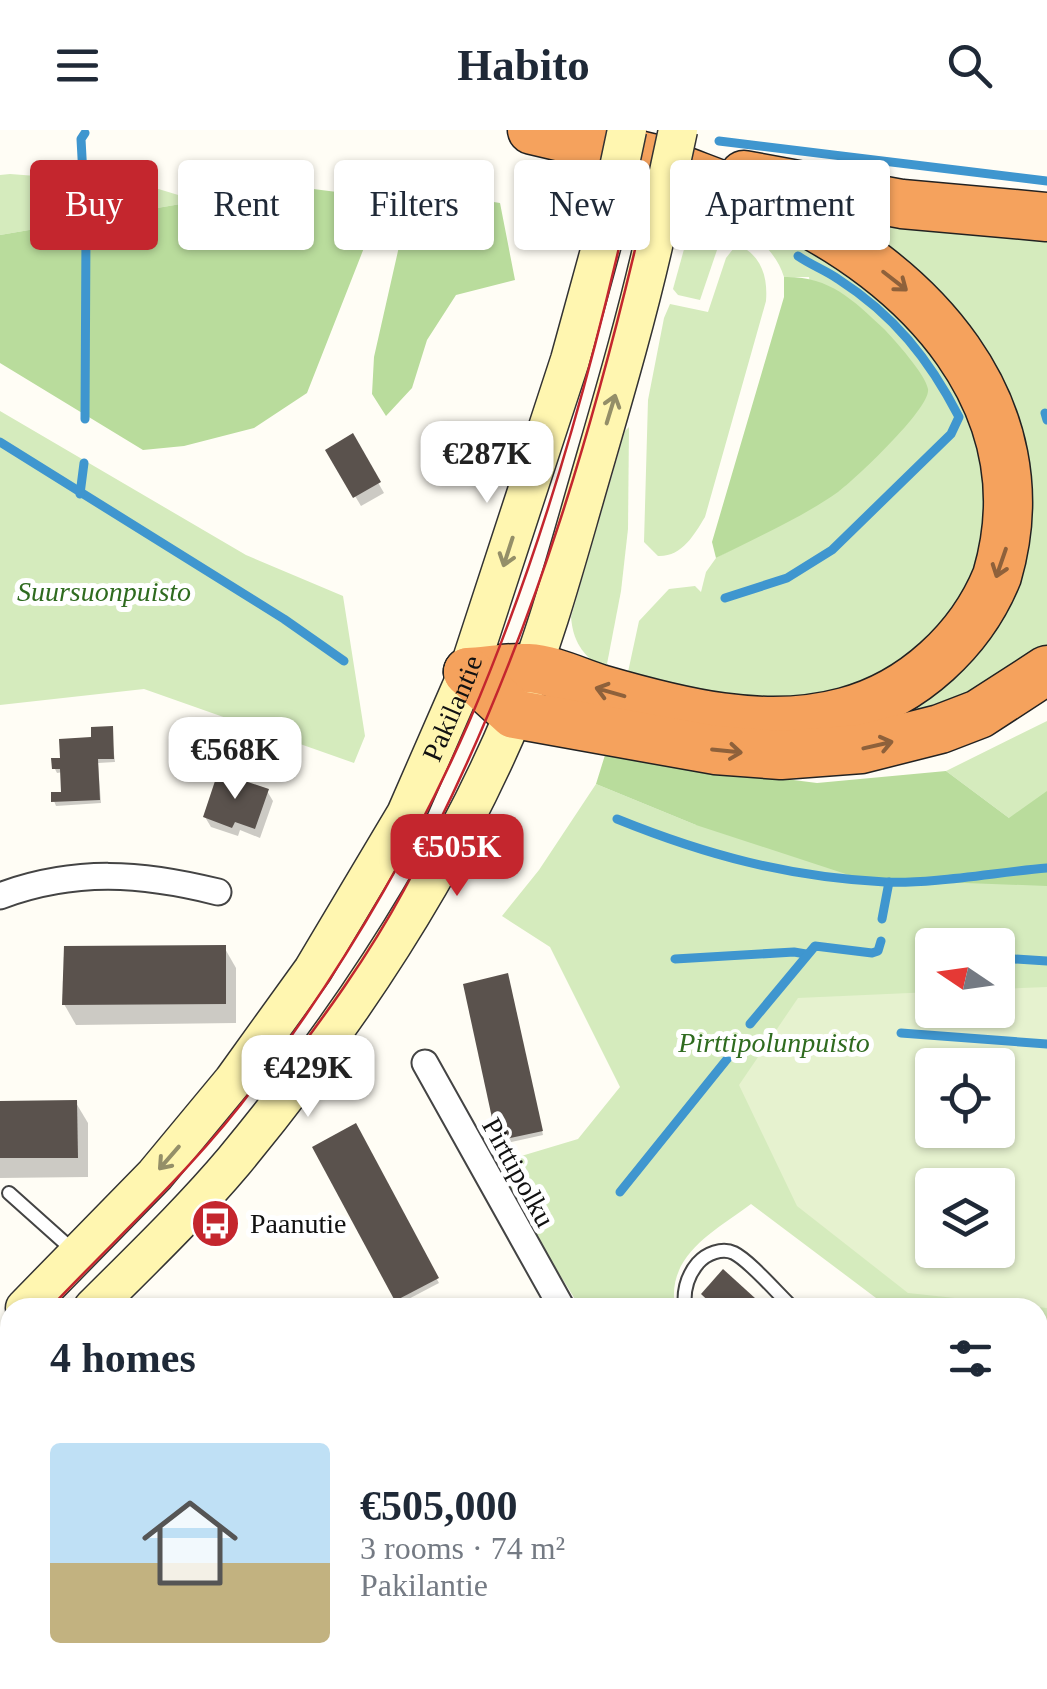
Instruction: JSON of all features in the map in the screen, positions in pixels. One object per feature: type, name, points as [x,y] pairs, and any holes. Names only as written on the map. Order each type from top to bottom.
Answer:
[{"type":"highway","points":[[532,130],[653,140],[902,204],[1047,217]]},
{"type":"highway","points":[[468,672],[531,668],[689,713],[783,722],[816,719],[850,711],[909,683],[966,632],[986,604],[1002,563],[1013,522],[1014,473],[1007,426],[994,393],[970,355],[930,308],[880,269],[820,231],[653,140]]},
{"type":"highway","points":[[468,672],[514,714],[715,750],[781,755],[861,749],[940,729],[979,714],[1047,670]]},
{"type":"main road","name":"Pakilantie","points":[[34,1298],[196,1128],[313,970],[406,814],[468,672],[570,360],[606,229],[653,140]]},
{"type":"main road","name":"Pakilantie","points":[[103,1298],[232,1163],[314,1057],[405,924],[514,714],[554,603],[625,360],[655,237],[653,140]]},
{"type":"street","points":[[0,896],[87,876],[138,875],[218,892]]},
{"type":"street","name":"Pirttipolku","points":[[425,1064],[556,1298]]},
{"type":"lane","points":[[9,1193],[76,1254]]},
{"type":"lane","points":[[684,1298],[691,1273],[701,1259],[720,1250],[734,1252],[782,1298]]},
{"type":"green space","points":[[0,175],[30,176],[30,230],[0,235]]},
{"type":"green space","points":[[158,189],[178,195],[178,204],[158,208]]},
{"type":"green space","points":[[314,189],[334,192],[334,250],[363,250],[307,393],[254,428],[184,446],[143,450],[0,363],[0,235],[30,230],[30,250],[158,250],[158,208],[178,204],[178,250],[314,250]]},
{"type":"green space","points":[[494,202],[500,203],[515,280],[456,295],[427,340],[412,388],[386,416],[372,394],[374,357],[398,250],[494,250]]},
{"type":"green space","points":[[890,209],[1047,227],[1047,649],[965,700],[870,733],[936,681],[1025,456],[1023,438],[852,250],[890,250]]},
{"type":"green space","points":[[684,250],[717,250],[700,300],[678,295],[673,289]]},
{"type":"green space","points":[[732,250],[752,254],[766,283],[766,301],[705,517],[681,549],[658,556],[644,542],[648,400],[664,318],[670,304],[708,312]]},
{"type":"green space","points":[[814,250],[909,311],[993,454],[981,565],[938,633],[874,681],[776,704],[646,683],[628,672],[639,621],[669,589],[695,586],[701,592],[706,572],[716,558],[840,490],[809,277],[784,277],[770,251]]},
{"type":"green space","points":[[784,277],[814,280],[850,299],[902,348],[922,375],[928,389],[926,398],[905,427],[838,492],[716,558],[712,542],[784,297]]},
{"type":"green space","name":"Suursuonpuisto","points":[[0,411],[246,555],[343,596],[365,736],[354,763],[144,689],[0,705]]},
{"type":"green space","points":[[629,427],[628,529],[621,591],[607,664],[601,668],[580,646],[571,617]]},
{"type":"green space","name":"Pirttipolunpuisto","points":[[1047,721],[1047,1298],[876,1298],[751,1204],[696,1246],[678,1273],[674,1298],[574,1298],[491,1165],[578,1139],[620,1087],[550,947],[502,916],[539,870],[596,784],[696,825],[1009,818],[946,771]]},
{"type":"green space","points":[[618,752],[701,768],[817,783],[946,771],[1009,818],[1047,791],[1047,886],[861,879],[696,825],[596,784],[605,755]]},
{"type":"green space","points":[[1047,987],[1047,1298],[954,1298],[908,1293],[797,1206],[739,1085],[798,998],[915,993],[915,1028],[1015,1028],[1015,988]]},
{"type":"building","points":[[353,433],[381,482],[353,498],[325,450]]},
{"type":"building","points":[[113,726],[114,759],[98,759],[100,800],[51,802],[51,792],[61,792],[60,769],[52,769],[51,758],[60,758],[59,739],[91,737],[91,727]]},
{"type":"building","points":[[218,772],[269,789],[255,829],[235,822],[232,828],[203,817]]},
{"type":"building","points":[[226,945],[226,1004],[62,1005],[64,946]]},
{"type":"building","points":[[508,973],[543,1131],[497,1141],[463,984]]},
{"type":"building","points":[[77,1100],[78,1158],[0,1158],[0,1101]]},
{"type":"building","points":[[356,1123],[439,1278],[393,1298],[312,1147]]},
{"type":"building","points":[[723,1269],[755,1298],[705,1298],[701,1294]]},
{"type":"waterway","points":[[85,133],[81,139],[86,231],[85,419]]},
{"type":"waterway","points":[[719,141],[1047,181]]},
{"type":"waterway","points":[[725,598],[787,578],[832,550],[951,434],[959,417],[922,357],[893,323],[858,293],[798,256]]},
{"type":"waterway","points":[[1045,413],[1047,420]]},
{"type":"waterway","points":[[0,442],[284,619],[344,661]]},
{"type":"waterway","points":[[80,494],[84,463]]},
{"type":"waterway","points":[[617,819],[748,862],[849,879],[924,881],[1047,868]]},
{"type":"waterway","points":[[882,919],[889,882]]},
{"type":"waterway","points":[[750,1024],[815,946],[872,953],[878,951],[881,941]]},
{"type":"waterway","points":[[675,959],[806,954]]},
{"type":"waterway","points":[[1015,959],[1047,961]]},
{"type":"waterway","points":[[901,1033],[1047,1044]]},
{"type":"waterway","points":[[620,1192],[736,1048]]},
{"type":"tram line","points":[[60,1298],[182,1172],[255,1086],[345,955],[424,817],[498,651],[549,505],[592,356],[645,130]]},
{"type":"tram line","points":[[277,1079],[390,915],[450,800],[491,708],[528,614],[590,423],[662,130]]},
{"type":"place","name":"Paanutie","points":[[215,1223]]}]
